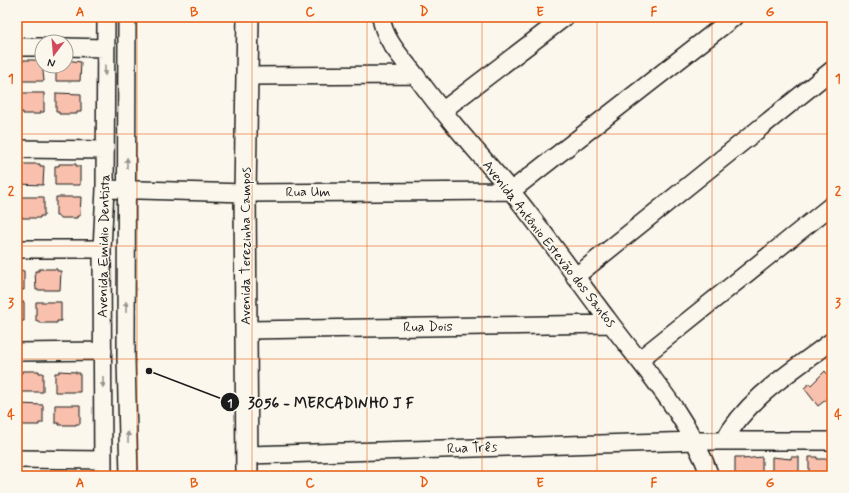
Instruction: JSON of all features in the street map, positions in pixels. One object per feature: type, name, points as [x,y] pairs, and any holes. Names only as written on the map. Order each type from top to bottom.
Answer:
[{"type":"street","name":"Avenida Emidio Dentista","points":[[103,468],[102,249],[105,189],[106,17]]},
{"type":"street","name":"Avenida Emidio Dentista","points":[[127,17],[126,359],[129,476]]},
{"type":"street","name":"Avenida Terezinha Campos","points":[[247,476],[245,193],[248,17]]},
{"type":"street","points":[[442,111],[565,17]]},
{"type":"street","points":[[511,191],[734,17]]},
{"type":"street","name":"Avenida Antônio Estevão dos Santos","points":[[381,18],[385,31],[394,48],[414,75],[442,111],[511,191],[610,324],[639,360],[696,441],[710,476]]},
{"type":"street","points":[[17,47],[34,47]]},
{"type":"street","points":[[74,47],[105,48]]},
{"type":"street","points":[[575,277],[832,70]]},
{"type":"street","points":[[248,76],[414,75]]},
{"type":"street","points":[[17,149],[105,150]]},
{"type":"street","name":"Rua Um","points":[[105,189],[245,193],[511,191]]},
{"type":"street","points":[[639,360],[832,205]]},
{"type":"street","points":[[17,249],[102,249]]},
{"type":"street","name":"Rua Dois","points":[[247,330],[610,324]]},
{"type":"street","points":[[724,441],[736,422],[756,400],[832,341]]},
{"type":"street","points":[[17,352],[103,351]]},
{"type":"street","name":"Rua Três","points":[[247,455],[696,441],[832,441]]},
{"type":"street","points":[[17,459],[103,468]]},
{"type":"building","points":[[23,60],[34,60],[34,74],[43,74],[44,81],[19,81],[19,62],[23,62]]},
{"type":"building","points":[[74,61],[81,62],[80,81],[56,81],[56,74],[74,74]]},
{"type":"building","points":[[19,93],[44,93],[44,112],[40,112],[40,114],[23,114],[23,112],[19,112]]},
{"type":"building","points":[[56,93],[81,94],[81,112],[77,112],[77,114],[59,114],[59,112],[56,112]]},
{"type":"building","points":[[22,164],[40,164],[40,166],[44,166],[43,185],[19,184],[18,166],[22,166]]},
{"type":"building","points":[[59,164],[76,164],[76,166],[80,166],[80,185],[55,185],[55,166],[59,166]]},
{"type":"building","points":[[19,197],[44,197],[44,216],[40,216],[40,218],[22,218],[22,216],[19,216]]},
{"type":"building","points":[[56,197],[81,197],[80,216],[77,216],[77,218],[59,218],[59,216],[56,216]]},
{"type":"building","points":[[17,269],[24,271],[24,290],[17,289]]},
{"type":"building","points":[[39,269],[57,269],[57,271],[61,271],[60,290],[36,290],[35,271],[39,271]]},
{"type":"building","points":[[17,302],[24,302],[24,321],[20,321],[20,323],[17,323]]},
{"type":"building","points":[[36,302],[61,302],[61,321],[57,321],[57,323],[39,323],[39,321],[36,321]]},
{"type":"building","points":[[22,371],[39,371],[39,373],[43,373],[43,392],[18,392],[18,373],[22,373]]},
{"type":"building","points":[[59,371],[80,373],[80,392],[55,392],[55,373],[59,373]]},
{"type":"building","points":[[825,371],[832,380],[832,395],[818,406],[804,388],[810,383],[811,385]]},
{"type":"building","points":[[18,404],[43,405],[43,423],[39,423],[39,425],[22,425],[22,423],[18,423]]},
{"type":"building","points":[[55,405],[80,405],[80,424],[59,425],[59,423],[55,423]]},
{"type":"building","points":[[735,457],[743,457],[743,459],[762,457],[762,476],[735,476]]},
{"type":"building","points":[[772,457],[791,459],[791,457],[799,457],[799,476],[772,476]]},
{"type":"building","points":[[809,457],[828,459],[828,457],[832,457],[832,476],[809,476]]},
{"type":"place","name":"3056 - MERCADINHO J F","points":[[149,371]]}]
